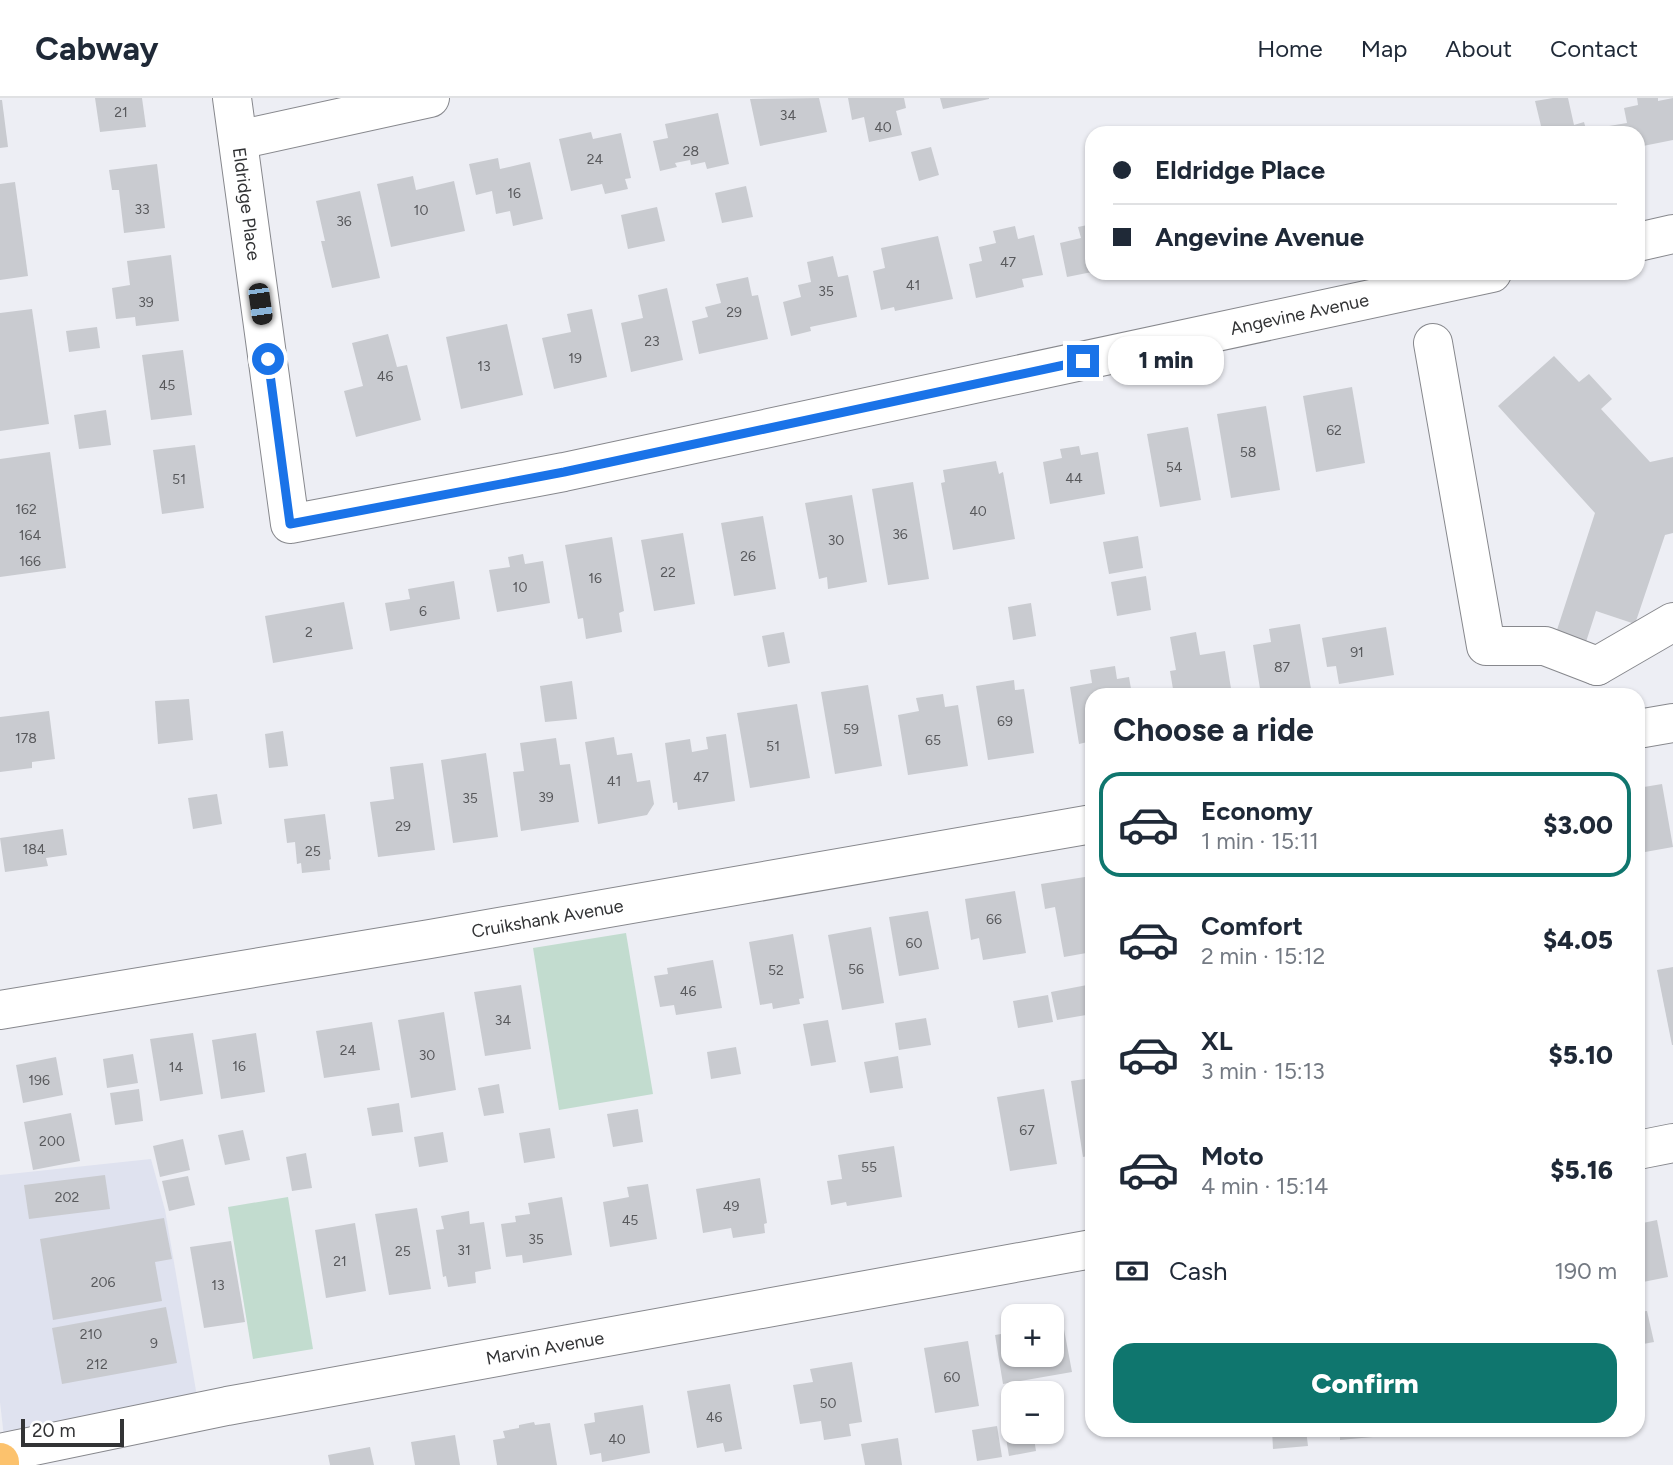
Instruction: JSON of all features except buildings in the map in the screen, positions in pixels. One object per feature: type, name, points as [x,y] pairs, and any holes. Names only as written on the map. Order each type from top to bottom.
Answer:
[{"type":"street","name":"Eldridge Place","points":[[232,98],[290,524],[326,518]]},
{"type":"street","points":[[238,139],[430,98]]},
{"type":"street","points":[[1645,240],[1673,234]]},
{"type":"street","name":"Angevine Avenue","points":[[326,518],[564,472],[1459,280]]},
{"type":"street","points":[[1433,343],[1486,646],[1545,646],[1600,680],[1673,622]]},
{"type":"street","points":[[1645,728],[1673,723]]},
{"type":"street","name":"Cruikshank Avenue","points":[[0,1010],[444,937],[1085,825]]},
{"type":"street","points":[[1645,1149],[1673,1143]]},
{"type":"street","name":"Marvin Avenue","points":[[0,1453],[227,1406],[1085,1250]]},
{"type":"shaded area","points":[[151,1159],[165,1210],[200,1414],[5,1446],[0,1402],[0,1175]]},
{"type":"green space","points":[[626,933],[653,1094],[559,1110],[533,948]]},
{"type":"green space","points":[[288,1197],[313,1349],[253,1359],[228,1207]]},
{"type":"route","points":[[268,359],[290,524],[564,472],[1083,361]]}]
